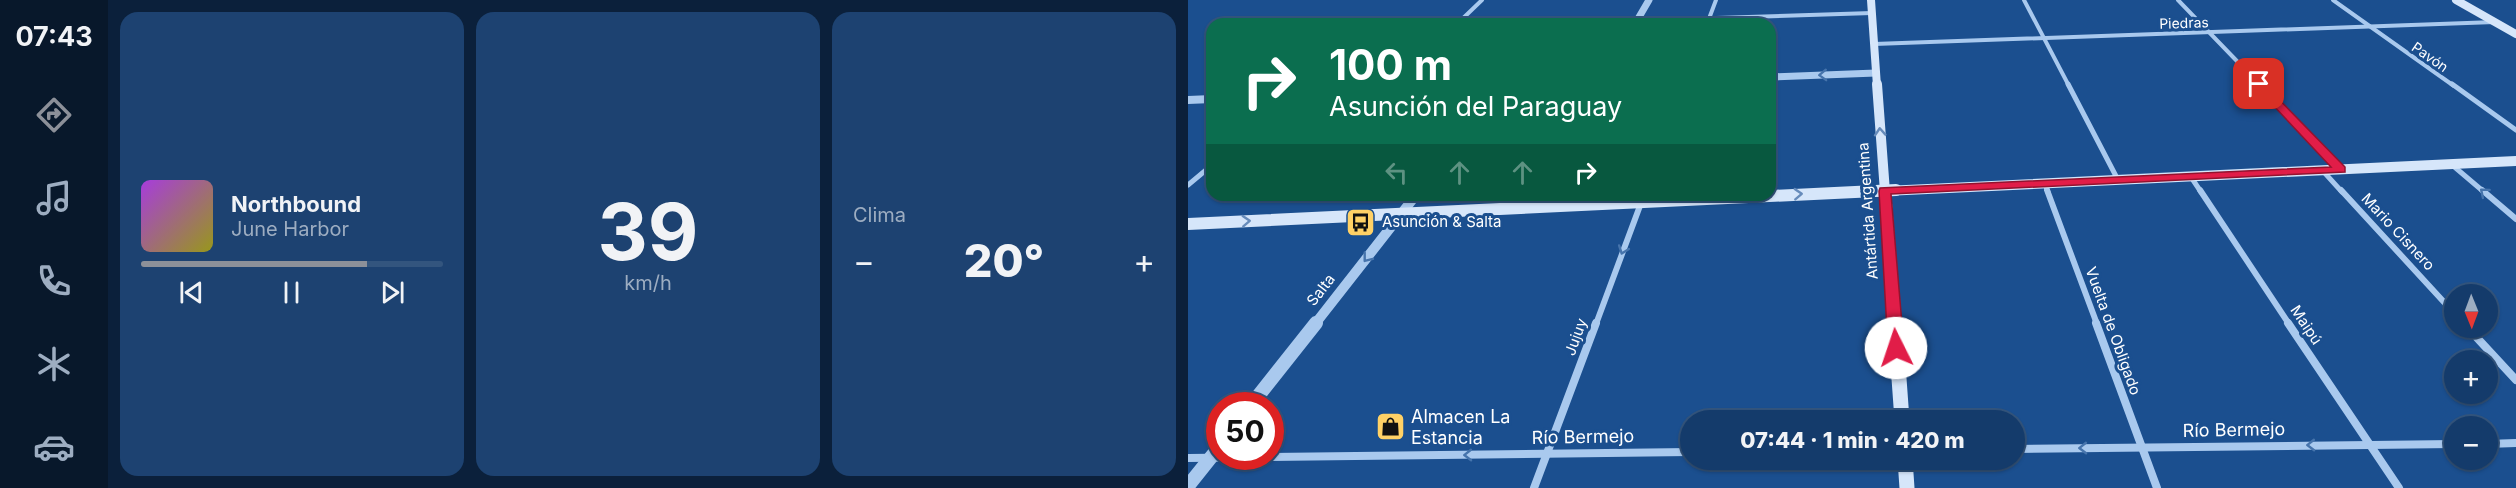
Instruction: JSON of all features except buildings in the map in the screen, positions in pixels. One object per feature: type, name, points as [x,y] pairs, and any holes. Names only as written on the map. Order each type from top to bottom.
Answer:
[{"type":"main road","name":"Antártida Argentina","points":[[1871,0],[1901,410]]},
{"type":"main road","points":[[2456,0],[2516,34]]},
{"type":"main road","points":[[1776,194],[2044,184],[2516,161]]},
{"type":"main road","points":[[1188,224],[1594,201]]},
{"type":"main road","points":[[1906,470],[1907,488]]},
{"type":"street","points":[[1463,18],[1482,0]]},
{"type":"street","points":[[1638,18],[1648,0]]},
{"type":"street","points":[[1716,0],[1709,18],[1872,13]]},
{"type":"street","points":[[2024,0],[2118,180]]},
{"type":"street","points":[[2178,0],[2341,170]]},
{"type":"street","name":"Pavón","points":[[2333,0],[2516,130]]},
{"type":"street","name":"Piedras","points":[[1874,44],[2495,22]]},
{"type":"street","points":[[1776,77],[1876,73]]},
{"type":"street","points":[[1188,100],[1206,99]]},
{"type":"street","points":[[2451,164],[2516,219]]},
{"type":"street","points":[[1188,185],[1206,170]]},
{"type":"street","name":"Mario Cisnero","points":[[2323,171],[2444,302]]},
{"type":"street","name":"Maipú","points":[[2191,177],[2398,488]]},
{"type":"street","name":"Vuelta de Obligado","points":[[2044,184],[2157,488]]},
{"type":"street","name":"Salta","points":[[1261,392],[1411,201]]},
{"type":"street","name":"Jujuy","points":[[1534,488],[1641,201]]},
{"type":"street","points":[[2477,338],[2516,380]]},
{"type":"street","points":[[2498,444],[2516,443]]},
{"type":"street","name":"Río Bermejo","points":[[2025,449],[2444,444]]},
{"type":"street","name":"Río Bermejo","points":[[1284,452],[1680,452]]},
{"type":"street","name":"Río Bermejo","points":[[1188,458],[1206,454]]},
{"type":"street","points":[[1188,486],[1206,463]]},
{"type":"place","name":"Asunción & Salta","points":[[1361,222]]},
{"type":"place","name":"Almacen La Estancia","points":[[1390,427]]},
{"type":"route","points":[[1896,348],[1885,191],[2341,170],[2259,84]]}]
